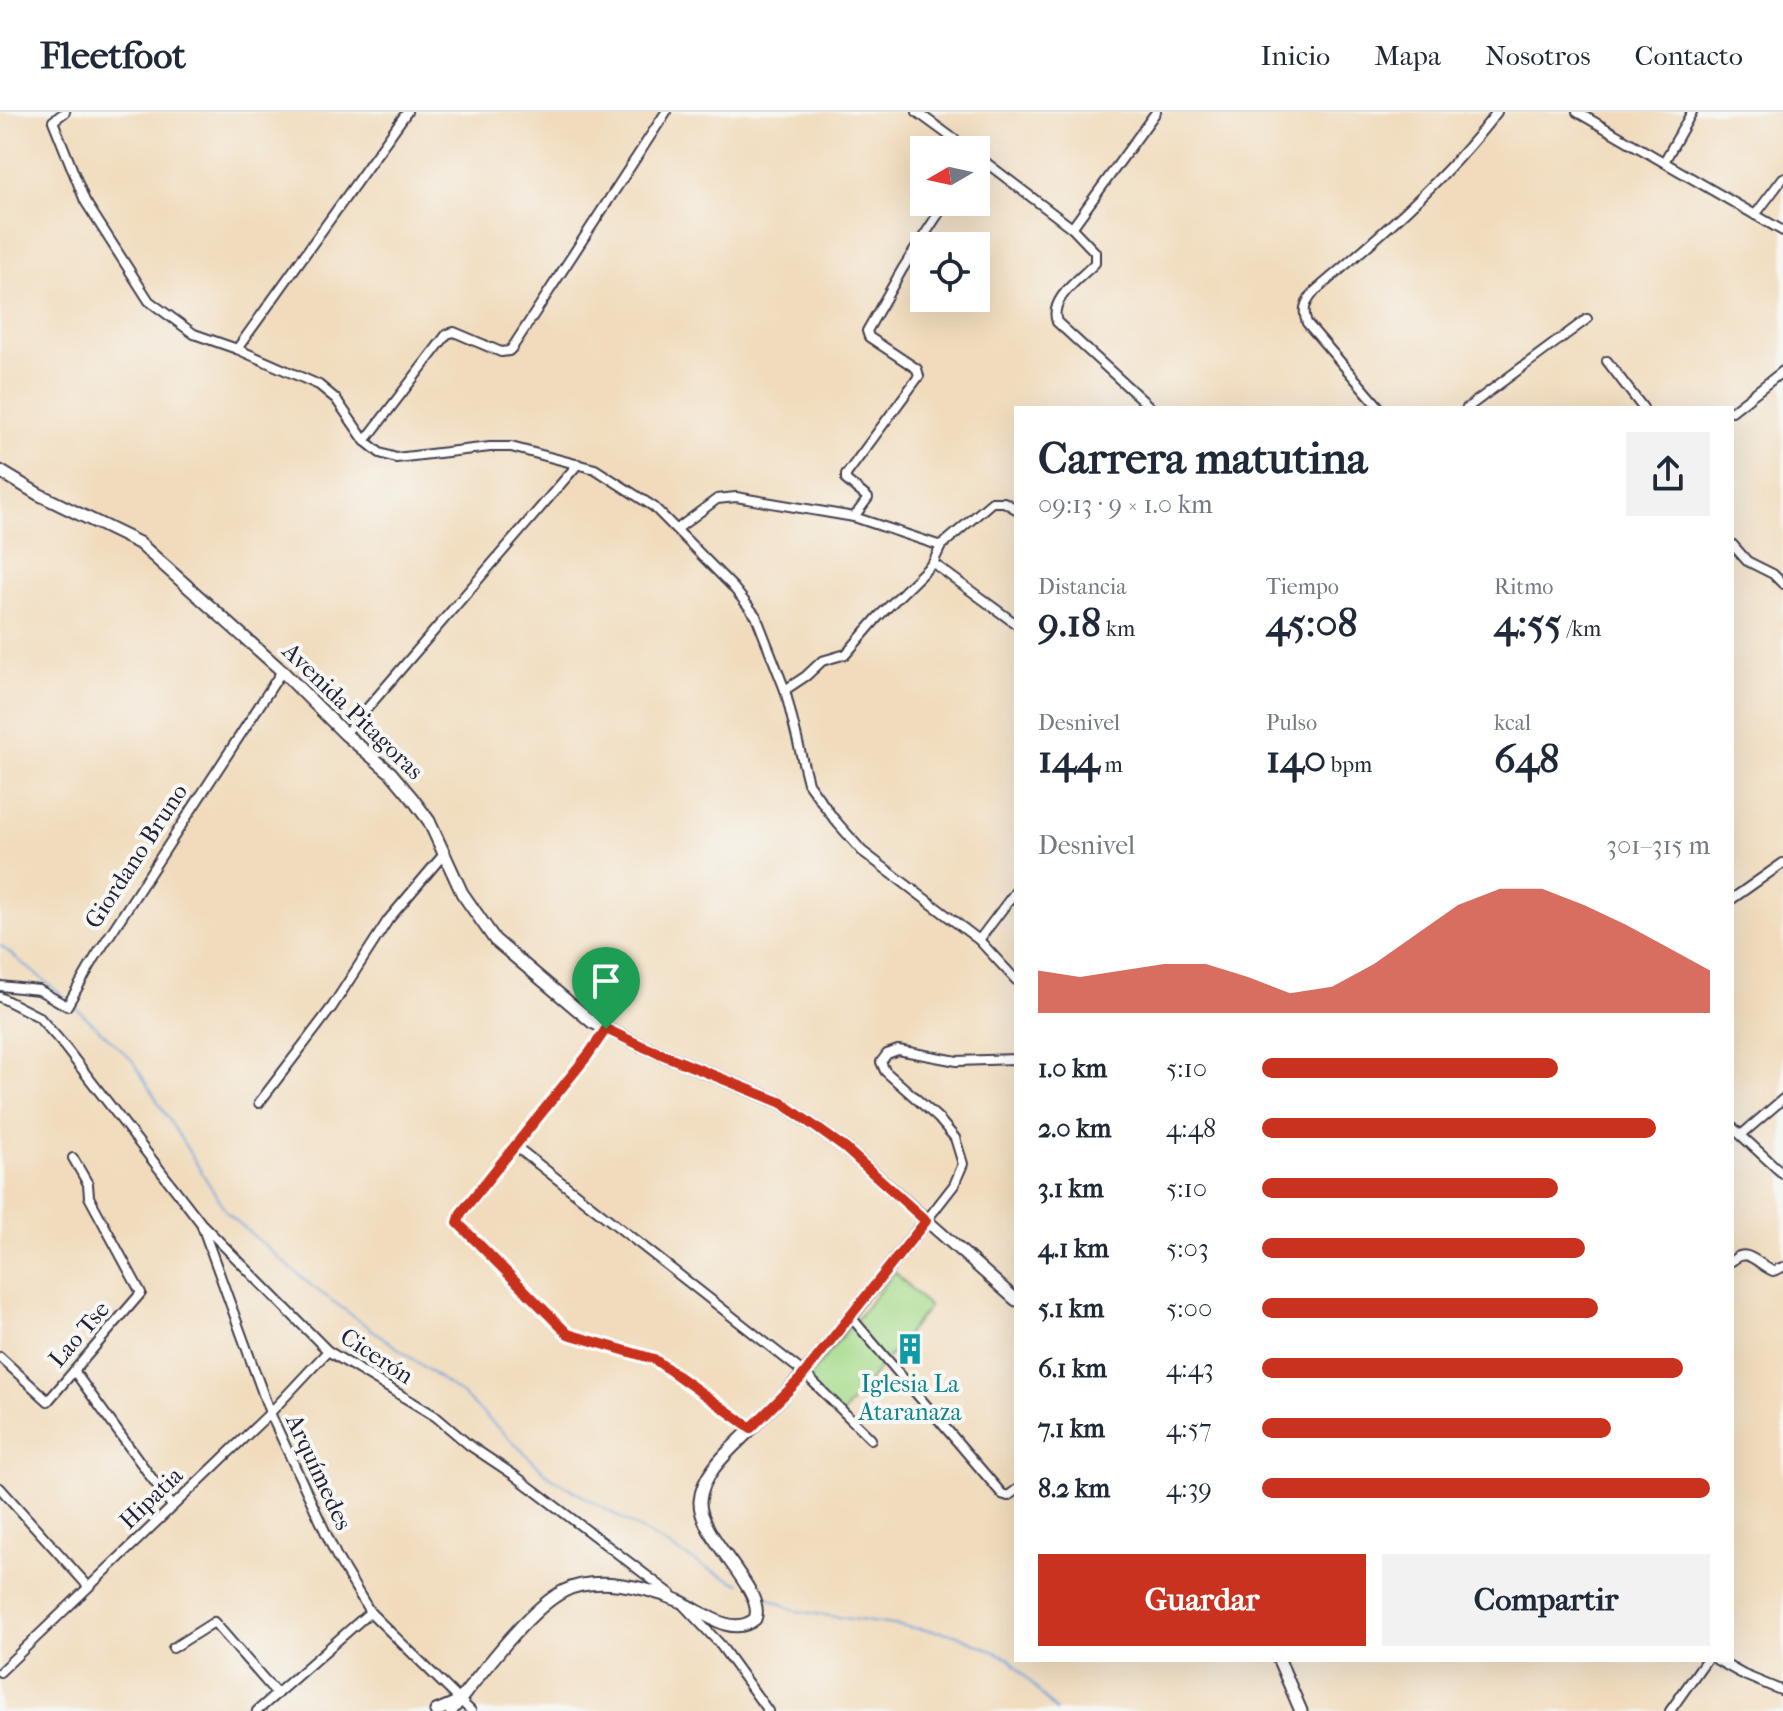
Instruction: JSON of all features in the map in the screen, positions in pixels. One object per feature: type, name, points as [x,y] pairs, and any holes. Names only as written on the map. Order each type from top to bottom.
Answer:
[{"type":"main road","name":"Avenida Pitagoras","points":[[0,471],[38,494],[139,543],[282,671],[345,734],[391,773],[412,798],[429,821],[462,893],[495,940],[592,1022],[644,1047],[782,1103],[845,1148],[1014,1298]]},
{"type":"main road","points":[[451,1711],[530,1618],[564,1591],[586,1584],[615,1584],[678,1600],[706,1616],[733,1626],[751,1622],[757,1614],[750,1593],[705,1523],[700,1506],[703,1488],[709,1476],[751,1428],[804,1373],[926,1221]]},
{"type":"main road","points":[[1280,1662],[1301,1711]]},
{"type":"main road","points":[[436,1711],[459,1701]]},
{"type":"street","points":[[65,112],[53,121],[85,201],[149,301],[194,334],[319,385],[336,399],[365,441],[380,453],[396,458],[511,447],[595,469],[654,507],[733,587],[756,616],[785,690],[808,783],[834,819],[862,851],[979,940],[1014,978]]},
{"type":"street","points":[[237,349],[407,112]]},
{"type":"street","points":[[365,441],[447,334],[454,332],[501,352],[512,348],[666,112]]},
{"type":"street","points":[[917,112],[950,136]]},
{"type":"street","points":[[1072,228],[1156,112]]},
{"type":"street","points":[[1378,406],[1307,323],[1303,313],[1305,303],[1421,197],[1469,149],[1497,112]]},
{"type":"street","points":[[1577,112],[1783,231]]},
{"type":"street","points":[[1664,162],[1692,112]]},
{"type":"street","points":[[990,165],[1072,228],[1095,252],[1096,260],[1058,301],[1054,311],[1057,322],[1149,406]]},
{"type":"street","points":[[1755,215],[1783,178]]},
{"type":"street","points":[[854,517],[868,498],[846,480],[846,475],[919,376],[917,369],[869,337],[867,331],[937,216]]},
{"type":"street","points":[[1470,406],[1587,319]]},
{"type":"street","points":[[1607,361],[1641,406]]},
{"type":"street","points":[[1734,409],[1783,371]]},
{"type":"street","points":[[345,734],[578,464]]},
{"type":"street","points":[[677,529],[717,499],[726,497],[854,517],[941,546]]},
{"type":"street","points":[[785,690],[822,661],[846,654],[878,617],[933,563],[941,546],[992,502],[1004,502],[1014,508]]},
{"type":"street","points":[[1734,546],[1747,561],[1773,574],[1783,584]]},
{"type":"street","points":[[933,563],[1014,623]]},
{"type":"street","name":"Giordano Bruno","points":[[0,986],[39,990],[68,1005],[173,835],[282,671]]},
{"type":"street","points":[[259,1103],[332,1007],[388,920],[444,854]]},
{"type":"street","points":[[1734,898],[1783,863]]},
{"type":"street","points":[[979,940],[1014,894]]},
{"type":"street","name":"Cicerón","points":[[0,997],[39,1017],[201,1223],[328,1351],[435,1416],[469,1445],[514,1475],[678,1600],[719,1643],[768,1711]]},
{"type":"street","points":[[606,1029],[461,1213],[458,1219],[460,1227],[568,1334],[654,1359],[751,1428]]},
{"type":"street","points":[[926,1221],[954,1185],[963,1164],[955,1138],[938,1118],[885,1071],[881,1062],[887,1054],[898,1050],[957,1061],[1014,1059]]},
{"type":"street","points":[[1741,1135],[1783,1099]]},
{"type":"street","points":[[1734,1129],[1783,1174]]},
{"type":"street","points":[[514,1145],[804,1373],[871,1439]]},
{"type":"street","name":"Lao Tse","points":[[0,1357],[48,1401],[141,1293],[89,1197],[88,1184],[73,1158]]},
{"type":"street","name":"Arquímedes","points":[[201,1223],[270,1413],[337,1557],[370,1612],[471,1711]]},
{"type":"street","points":[[1734,1259],[1747,1254],[1767,1269],[1773,1271],[1783,1267]]},
{"type":"street","points":[[850,1316],[1002,1494],[1008,1496],[1014,1492]]},
{"type":"street","name":"Hipatia","points":[[0,1672],[270,1413],[328,1351]]},
{"type":"street","points":[[74,1371],[172,1506]]},
{"type":"street","points":[[0,1488],[88,1586]]},
{"type":"street","points":[[257,1711],[370,1612]]},
{"type":"street","points":[[173,1648],[214,1622],[277,1694]]},
{"type":"street","points":[[1670,1711],[1705,1662]]},
{"type":"street","points":[[1721,1662],[1783,1691]]},
{"type":"green space","points":[[895,1272],[929,1307],[840,1417],[804,1383]]},
{"type":"waterway","points":[[0,945],[68,1000]]},
{"type":"waterway","points":[[72,1004],[132,1060],[227,1213],[313,1287],[464,1396],[549,1476],[706,1568],[740,1584]]},
{"type":"waterway","points":[[756,1592],[796,1611],[955,1634],[1009,1658],[1056,1711]]},
{"type":"place","name":"Iglesia La Ataranaza","points":[[910,1349]]},
{"type":"route","points":[[606,1029],[782,1103],[845,1148],[926,1221],[800,1379],[751,1428],[654,1359],[568,1334],[458,1223],[461,1213],[606,1029]]}]
